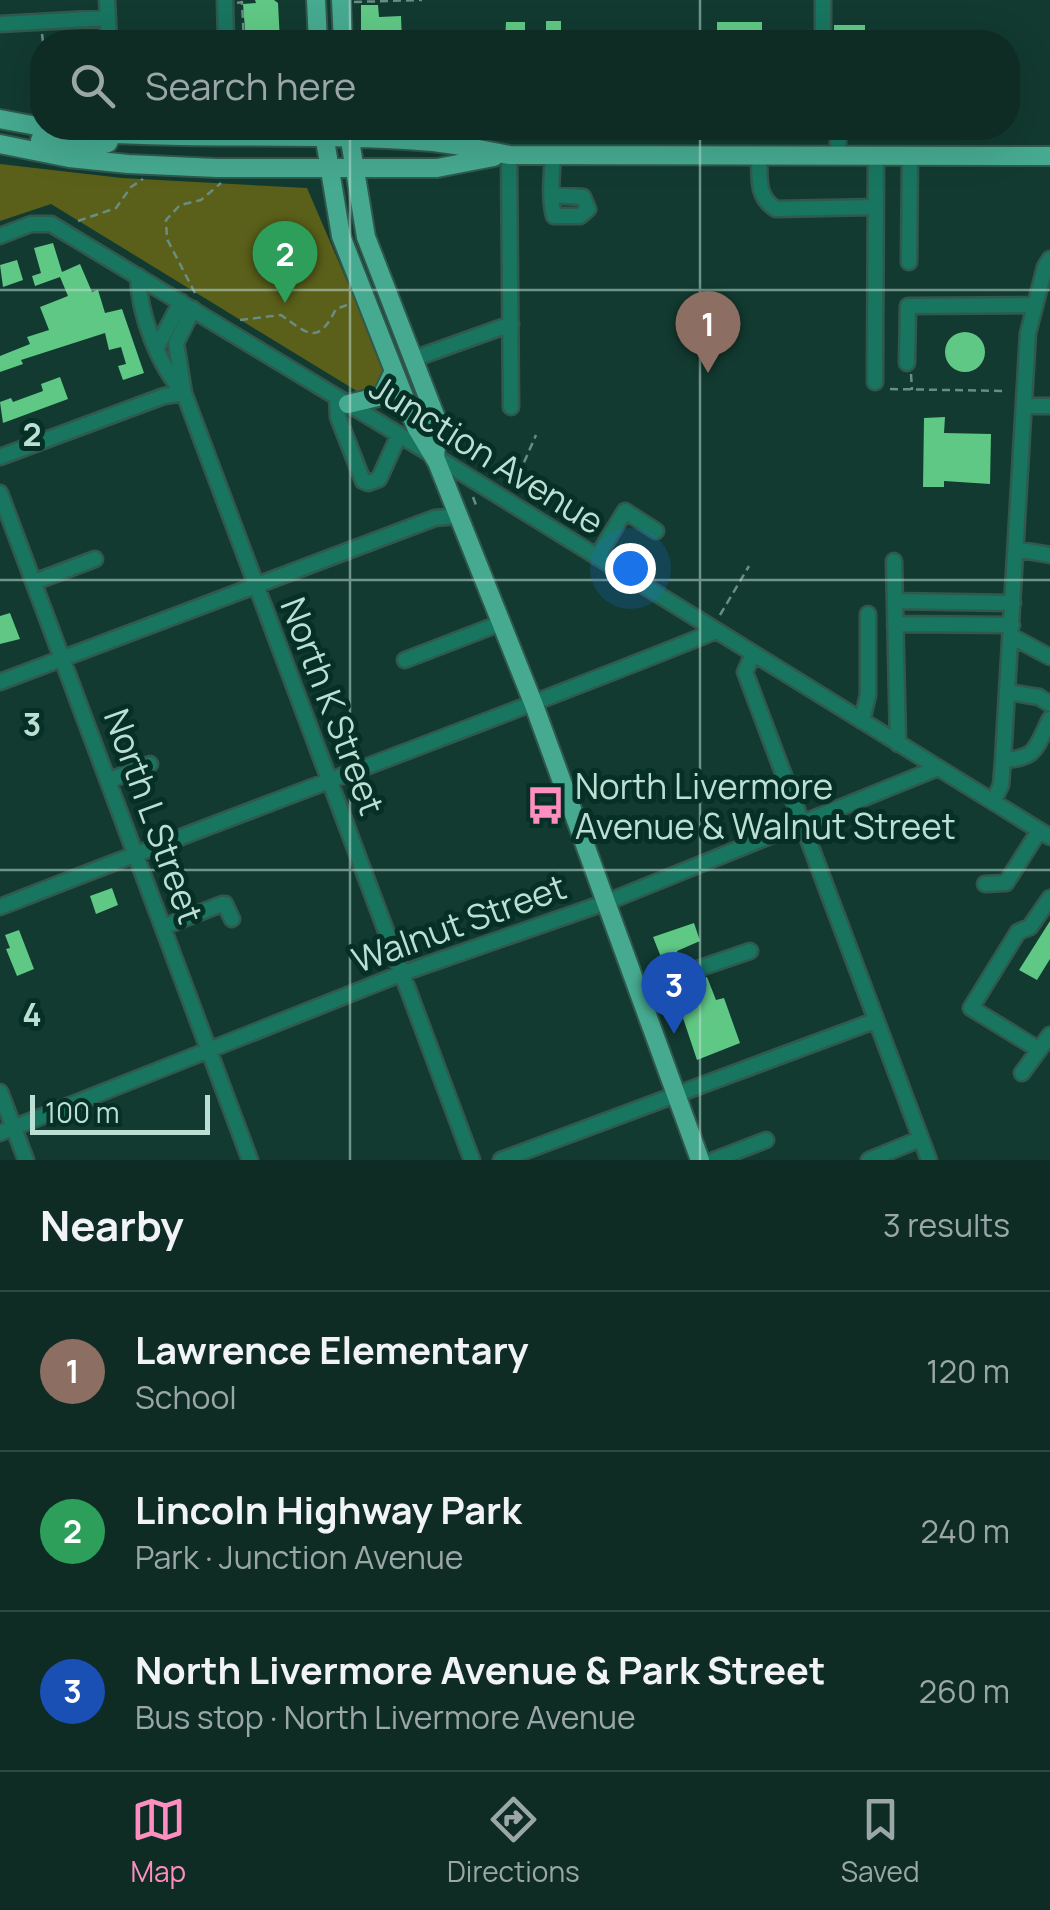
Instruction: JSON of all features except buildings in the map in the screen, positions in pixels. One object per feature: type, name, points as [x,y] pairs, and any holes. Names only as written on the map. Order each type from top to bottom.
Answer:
[{"type":"main road","points":[[316,0],[317,30]]},
{"type":"main road","points":[[341,1],[342,30]]},
{"type":"main road","points":[[0,119],[30,124]]},
{"type":"main road","points":[[0,144],[36,140],[98,147],[109,140]]},
{"type":"main road","points":[[325,140],[340,236],[416,427],[435,457],[534,705],[700,1160]]},
{"type":"main road","points":[[350,140],[366,237],[438,424],[435,457]]},
{"type":"main road","points":[[415,140],[509,154],[1050,156]]},
{"type":"main road","points":[[0,144],[128,164],[217,168],[438,168],[509,154]]},
{"type":"main road","points":[[342,401],[382,396],[394,371]]},
{"type":"street","points":[[107,0],[108,30]]},
{"type":"street","points":[[225,0],[226,30]]},
{"type":"street","points":[[822,30],[823,0]]},
{"type":"street","points":[[0,24],[108,18]]},
{"type":"street","points":[[838,140],[838,157]]},
{"type":"street","points":[[509,154],[511,407]]},
{"type":"street","points":[[552,195],[554,155]]},
{"type":"street","points":[[759,156],[761,194],[765,202],[776,208],[876,207]]},
{"type":"street","points":[[876,157],[882,386]]},
{"type":"street","points":[[908,262],[910,158]]},
{"type":"street","name":"Junction Avenue","points":[[0,236],[42,222],[51,224],[1045,834]]},
{"type":"street","points":[[993,802],[1000,786],[1003,760],[1028,334],[1050,259]]},
{"type":"street","name":"North K Street","points":[[138,276],[138,296],[157,347],[170,379],[184,393],[472,1160]]},
{"type":"street","points":[[907,363],[908,306],[1034,305]]},
{"type":"street","points":[[157,347],[187,306]]},
{"type":"street","points":[[0,457],[164,396],[184,393],[176,344],[187,306]]},
{"type":"street","points":[[414,359],[510,324]]},
{"type":"street","points":[[342,401],[338,418],[363,481],[379,479],[399,435]]},
{"type":"street","points":[[1024,406],[1050,406]]},
{"type":"street","name":"North L Street","points":[[0,493],[250,1160]]},
{"type":"street","points":[[597,557],[625,511],[656,531]]},
{"type":"street","points":[[0,682],[435,518],[458,516]]},
{"type":"street","points":[[1016,549],[1050,554]]},
{"type":"street","points":[[34,582],[96,559]]},
{"type":"street","points":[[894,561],[898,744]]},
{"type":"street","points":[[895,601],[1013,603]]},
{"type":"street","points":[[862,721],[868,696],[868,614]]},
{"type":"street","points":[[405,660],[501,623]]},
{"type":"street","points":[[896,624],[1011,630],[1050,657]]},
{"type":"street","points":[[0,907],[328,779],[534,705],[716,631]]},
{"type":"street","points":[[753,654],[745,672],[929,1160]]},
{"type":"street","points":[[1007,692],[1039,697],[1050,704]]},
{"type":"street","points":[[1003,760],[1025,760],[1032,754],[1050,719]]},
{"type":"street","points":[[108,780],[150,764]]},
{"type":"street","name":"Walnut Street","points":[[6,1130],[403,974],[607,902],[938,768]]},
{"type":"street","points":[[985,884],[1006,883],[1045,834]]},
{"type":"street","points":[[1038,1050],[971,1008],[1018,932],[1030,926],[1050,898]]},
{"type":"street","points":[[163,927],[222,904],[232,919]]},
{"type":"street","points":[[638,990],[750,951]]},
{"type":"street","points":[[501,1160],[874,1022]]},
{"type":"street","points":[[1022,1073],[1050,1035]]},
{"type":"street","points":[[0,1092],[6,1130],[26,1160]]},
{"type":"street","points":[[868,1160],[920,1139]]},
{"type":"street","points":[[714,1160],[766,1140]]},
{"type":"path","points":[[234,0],[243,1],[244,30]]},
{"type":"path","points":[[341,1],[422,0]]},
{"type":"path","points":[[78,221],[116,208],[131,186],[148,176]]},
{"type":"path","points":[[195,293],[168,239],[166,220],[180,205],[201,200],[227,178]]},
{"type":"path","points":[[210,184],[212,190]]},
{"type":"path","points":[[240,320],[282,315],[304,333],[316,334],[330,323],[336,309],[347,305]]},
{"type":"path","points":[[907,363],[912,390]]},
{"type":"path","points":[[882,386],[1007,391]]},
{"type":"path","points":[[510,484],[536,435]]},
{"type":"path","points":[[473,497],[477,508]]},
{"type":"path","points":[[720,615],[750,566]]},
{"type":"green space","points":[[0,164],[122,178],[307,188],[392,386],[378,404],[51,204],[0,221]]},
{"type":"place","name":"Lincoln Highway Park","points":[[285,303]]},
{"type":"place","name":"Lawrence Elementary","points":[[708,373]]},
{"type":"place","name":"North Livermore Avenue & Walnut Street","points":[[545,806]]},
{"type":"place","name":"North Livermore Avenue & Park Street","points":[[674,1034]]}]
